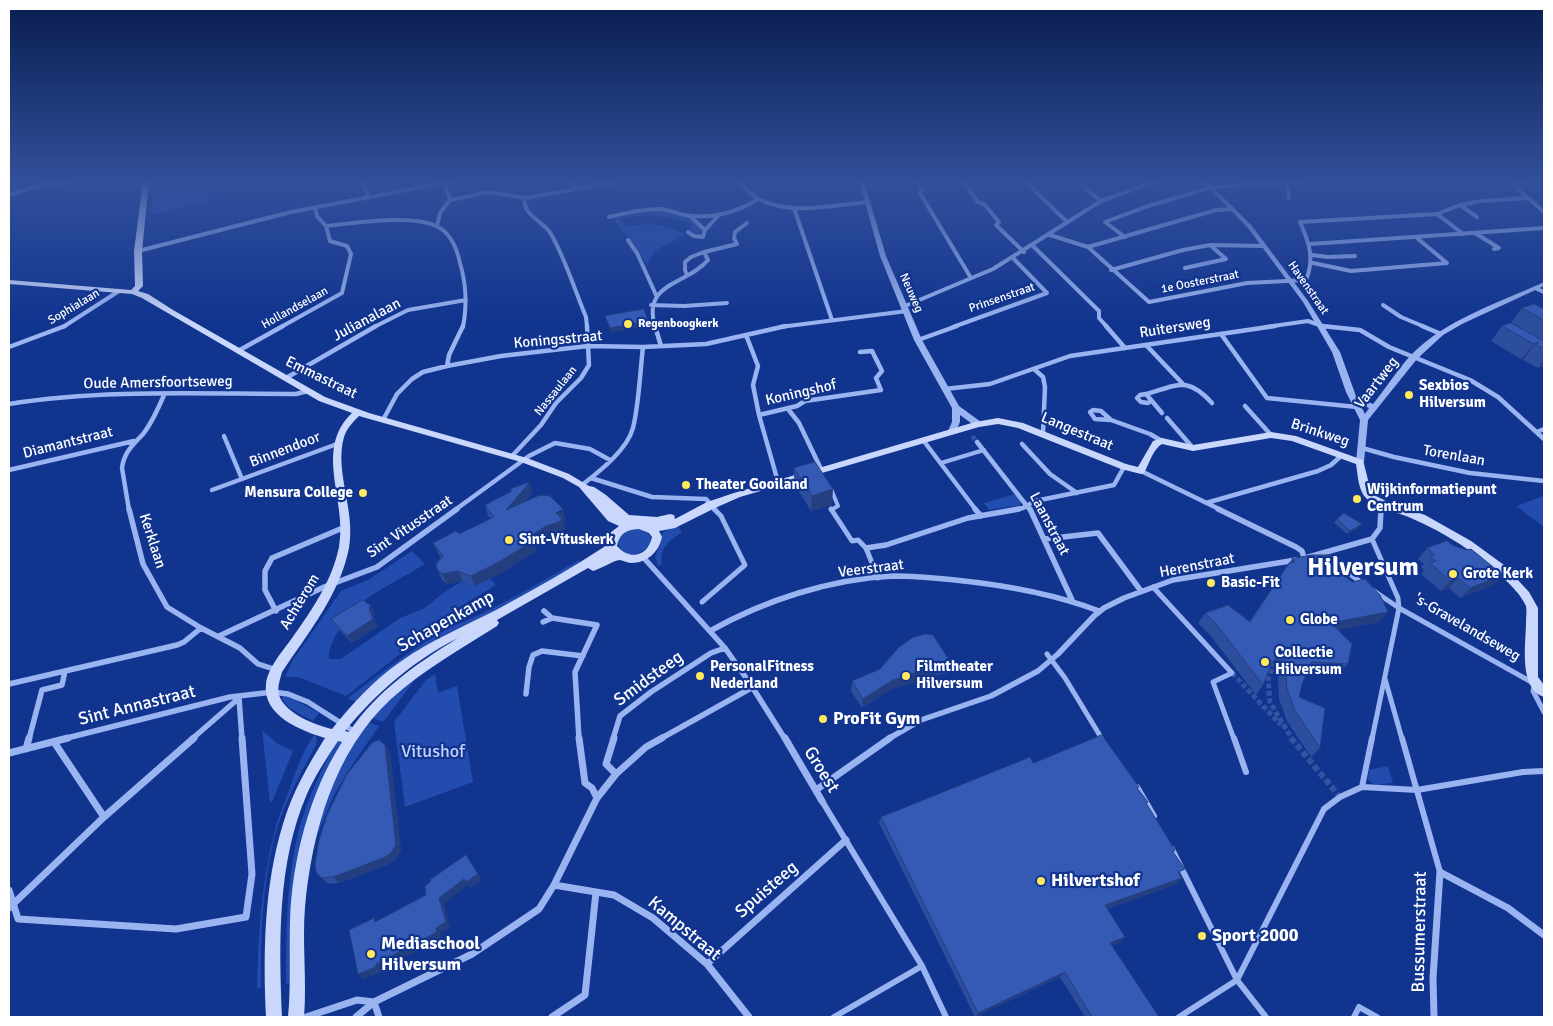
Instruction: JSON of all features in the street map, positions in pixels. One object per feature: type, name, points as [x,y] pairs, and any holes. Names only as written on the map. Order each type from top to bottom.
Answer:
[{"type":"main road","points":[[133,292],[139,286],[138,251],[141,229]]},
{"type":"main road","name":"Emmastraat","points":[[9,282],[133,292],[145,296],[322,399],[383,420],[512,456],[566,476],[582,485],[612,518],[626,526]]},
{"type":"main road","name":"Achterom","points":[[272,692],[272,683],[277,670],[332,584],[344,544],[346,527],[336,459],[337,444],[350,418],[358,412]]},
{"type":"main road","name":"Langestraat","points":[[652,529],[677,522],[711,505],[778,482],[924,442],[952,431],[998,421],[1008,422],[1043,433],[1124,467],[1141,471]]},
{"type":"main road","name":"Brinkweg","points":[[1162,441],[1193,448],[1271,435],[1293,438],[1360,462]]},
{"type":"main road","points":[[1141,471],[1152,448],[1156,443],[1162,441]]},
{"type":"main road","points":[[1360,462],[1366,491],[1375,500],[1432,523],[1481,555],[1513,579],[1529,600],[1532,608],[1532,677],[1540,688]]},
{"type":"main road","points":[[582,485],[597,492],[624,517],[632,519],[659,521],[711,505]]},
{"type":"main road","points":[[640,525],[652,529],[656,534],[657,544],[653,551],[643,557],[631,559],[615,551],[614,536],[626,526],[640,525]]},
{"type":"main road","name":"Schapenkamp","points":[[274,1017],[275,907],[282,854],[295,808],[322,752],[333,736],[375,689],[406,664],[432,647],[615,551]]},
{"type":"main road","name":"Schapenkamp","points":[[296,1017],[299,992],[298,909],[307,838],[324,786],[353,735],[389,693],[412,674],[535,598],[604,560],[615,551]]},
{"type":"main road","points":[[272,692],[275,702],[287,715],[333,736],[353,735]]},
{"type":"street","points":[[138,251],[222,229]]},
{"type":"street","name":"Hollandselaan","points":[[238,351],[342,293],[351,254],[347,246],[330,241],[327,229]]},
{"type":"street","points":[[439,229],[454,245],[460,259],[465,281],[466,300],[461,335],[447,359],[447,366]]},
{"type":"street","name":"Nassaulaan","points":[[512,456],[541,425],[556,403],[581,378],[589,365],[586,317],[548,229]]},
{"type":"street","points":[[688,275],[683,268],[688,258],[738,244],[734,238],[735,232],[739,229]]},
{"type":"street","points":[[801,229],[832,320]]},
{"type":"street","name":"Neuweg","points":[[875,229],[883,256],[918,340],[956,408],[978,424]]},
{"type":"street","points":[[942,229],[971,278]]},
{"type":"street","points":[[1000,229],[1024,252]]},
{"type":"street","name":"Koningsstraat","points":[[383,420],[397,394],[406,383],[423,372],[447,366],[501,356],[588,346],[643,347],[706,344],[794,324],[906,309],[1013,258],[1057,229]]},
{"type":"street","points":[[1114,229],[1125,237]]},
{"type":"street","points":[[1088,247],[1152,229]]},
{"type":"street","name":"Havenstraat","points":[[1249,229],[1324,327],[1336,352],[1354,404],[1364,420]]},
{"type":"street","points":[[1303,229],[1310,244],[1313,262],[1351,271],[1447,263],[1417,238]]},
{"type":"street","points":[[1456,229],[1463,234]]},
{"type":"street","points":[[1310,244],[1532,229]]},
{"type":"street","points":[[688,232],[694,236],[703,237],[705,230]]},
{"type":"street","points":[[1474,233],[1499,248],[1494,249]]},
{"type":"street","name":"1e Oosterstraat","points":[[1050,234],[1088,247],[1107,262],[1111,270],[1149,302],[1230,285],[1288,279],[1306,280],[1313,262]]},
{"type":"street","points":[[628,240],[640,256],[648,281],[656,295]]},
{"type":"street","points":[[1033,246],[1099,311],[1099,318],[1125,348]]},
{"type":"street","points":[[1111,270],[1184,250],[1210,246],[1264,246]]},
{"type":"street","points":[[1186,268],[1226,259],[1210,246]]},
{"type":"street","points":[[661,346],[650,313],[651,305],[656,295],[668,284],[704,266],[708,260],[704,252]]},
{"type":"street","points":[[1312,255],[1328,258],[1355,256]]},
{"type":"street","name":"Prinsenstraat","points":[[918,340],[1047,293],[1013,258]]},
{"type":"street","name":"Vaartweg","points":[[1360,462],[1364,420],[1414,357],[1441,334],[1544,284]]},
{"type":"street","points":[[1535,288],[1544,292]]},
{"type":"street","name":"Sophialaan","points":[[9,347],[63,328],[119,291]]},
{"type":"street","name":"Julianalaan","points":[[286,378],[395,315],[408,310],[466,300]]},
{"type":"street","points":[[651,305],[684,306],[727,303]]},
{"type":"street","points":[[1383,305],[1401,317],[1441,334]]},
{"type":"street","name":"Ruitersweg","points":[[945,389],[990,384],[1070,356],[1308,322],[1324,327],[1360,330],[1389,347],[1470,380],[1498,397],[1544,439]]},
{"type":"street","points":[[1221,334],[1267,398],[1374,407]]},
{"type":"street","points":[[746,335],[758,366],[753,385],[759,415],[778,482]]},
{"type":"street","points":[[1146,345],[1183,384],[1199,389],[1212,404]]},
{"type":"street","points":[[582,485],[616,454],[624,444],[634,425],[643,347]]},
{"type":"street","name":"Koningshof","points":[[759,415],[788,409],[805,401],[881,390],[876,378],[882,371],[872,351],[860,352]]},
{"type":"street","points":[[1034,369],[1043,377],[1045,387],[1043,433]]},
{"type":"street","points":[[1151,401],[1143,403],[1137,399],[1140,395],[1183,384]]},
{"type":"street","name":"Oude Amersfoortseweg","points":[[9,404],[55,397],[296,394],[308,390]]},
{"type":"street","points":[[1146,394],[1162,413]]},
{"type":"street","name":"Kerklaan","points":[[164,395],[158,412],[142,435],[134,441],[123,461],[122,468],[132,525],[144,564],[167,606],[201,628],[240,648],[258,664],[277,670]]},
{"type":"street","name":"Brinkweg","points":[[1245,406],[1271,435]]},
{"type":"street","points":[[952,431],[956,422],[956,408]]},
{"type":"street","points":[[788,409],[799,423],[821,469]]},
{"type":"street","points":[[1167,418],[1193,448]]},
{"type":"street","name":"Brinkweg","points":[[1111,420],[1150,434],[1162,441]]},
{"type":"street","points":[[1537,432],[1544,429]]},
{"type":"street","name":"Binnendoor","points":[[224,436],[242,479]]},
{"type":"street","name":"Diamantstraat","points":[[9,470],[134,441]]},
{"type":"street","points":[[524,460],[555,442],[590,449],[610,460]]},
{"type":"street","points":[[924,442],[981,516]]},
{"type":"street","name":"Laanstraat","points":[[977,442],[1028,505],[1072,600]]},
{"type":"street","name":"Binnendoor","points":[[212,490],[337,444]]},
{"type":"street","points":[[1022,444],[1050,474],[1077,493]]},
{"type":"street","name":"Torenlaan","points":[[1362,448],[1394,457],[1470,473],[1544,481]]},
{"type":"street","points":[[941,463],[984,450]]},
{"type":"street","points":[[1206,503],[1318,471],[1331,465],[1341,456]]},
{"type":"street","name":"Sint Vitusstraat","points":[[219,636],[332,584],[377,567],[524,460]]},
{"type":"street","points":[[866,548],[886,545],[981,516],[1023,508],[1035,501],[1114,485],[1124,467]]},
{"type":"street","name":"Langestraat","points":[[1141,471],[1296,547],[1302,551],[1306,560]]},
{"type":"street","points":[[591,478],[652,497],[706,499],[720,516],[745,565],[702,602]]},
{"type":"street","points":[[827,481],[838,506],[830,509],[852,541],[858,540],[866,548],[878,578]]},
{"type":"street","points":[[1362,787],[1399,608],[1398,598],[1372,539],[1378,533],[1381,519],[1381,506],[1375,500]]},
{"type":"street","points":[[276,611],[265,590],[265,571],[272,558],[346,527]]},
{"type":"street","points":[[1045,539],[1098,533],[1141,591]]},
{"type":"street","name":"Herenstraat","points":[[816,790],[906,728],[933,715],[996,694],[1040,670],[1050,657],[1106,605],[1179,578],[1306,560],[1321,553],[1372,539]]},
{"type":"street","name":"'s-Gravelandseweg","points":[[1321,553],[1347,574],[1399,608],[1540,688]]},
{"type":"street","name":"Groest","points":[[643,557],[710,630],[753,687],[922,966],[946,1017]]},
{"type":"street","points":[[1306,560],[1331,561]]},
{"type":"street","name":"Veerstraat","points":[[710,630],[738,615],[789,598],[827,587],[878,578],[908,576],[963,581],[1072,600]]},
{"type":"street","points":[[1152,587],[1232,673],[1213,682],[1246,772]]},
{"type":"street","points":[[1072,600],[1099,611]]},
{"type":"street","points":[[544,611],[552,618]]},
{"type":"street","points":[[543,622],[552,618],[597,624],[575,672],[579,747],[585,784],[592,788],[597,798]]},
{"type":"street","points":[[9,684],[184,642],[201,628]]},
{"type":"street","name":"Smidsteeg","points":[[616,774],[606,764],[620,716],[650,692],[711,653],[725,648]]},
{"type":"street","points":[[526,694],[529,666],[533,655],[542,651],[583,656]]},
{"type":"street","points":[[1050,657],[1107,746]]},
{"type":"street","points":[[26,749],[42,690],[62,685],[65,671]]},
{"type":"street","name":"Bussumerstraat","points":[[1385,677],[1440,872],[1433,978],[1434,1017]]},
{"type":"street","points":[[356,1017],[374,1002],[472,954],[539,908],[554,885],[597,798],[616,774],[646,747],[753,687]]},
{"type":"street","points":[[1540,688],[1533,691],[1544,712]]},
{"type":"street","points":[[272,692],[288,694],[344,722],[353,735]]},
{"type":"street","name":"Sint Annastraat","points":[[9,753],[230,697],[239,698],[272,692]]},
{"type":"street","points":[[10,906],[104,818],[239,698]]},
{"type":"street","points":[[9,890],[10,906],[18,919],[176,928],[246,917],[252,874],[239,698]]},
{"type":"street","points":[[54,742],[104,818]]},
{"type":"street","points":[[1179,1017],[1238,980],[1324,809],[1340,797],[1362,787],[1417,790],[1523,772],[1544,771]]},
{"type":"street","points":[[1137,787],[1154,816]]},
{"type":"street","name":"Spuisteeg","points":[[707,964],[846,840]]},
{"type":"street","points":[[1169,844],[1186,872],[1238,980],[1266,1017]]},
{"type":"street","points":[[1440,872],[1490,897],[1530,922],[1544,936]]},
{"type":"street","name":"Kampstraat","points":[[554,885],[614,895],[653,918],[707,964],[748,1017]]},
{"type":"street","points":[[552,1017],[586,995],[596,892]]},
{"type":"street","points":[[834,1017],[922,966]]},
{"type":"street","points":[[306,1017],[357,1000],[374,1002]]},
{"type":"street","points":[[374,1002],[379,1017]]},
{"type":"street","points":[[1354,1017],[1359,1007],[1378,1017]]},
{"type":"green space","points":[[621,229],[673,229],[685,235],[658,249],[647,265],[635,245]]},
{"type":"green space","points":[[689,229],[701,229],[703,233],[697,234]]},
{"type":"green space","points":[[1015,494],[1021,502],[1020,505],[989,510],[984,503]]},
{"type":"green space","points":[[1544,496],[1544,527],[1516,506]]},
{"type":"green space","points":[[677,524],[682,532],[666,545],[662,553],[662,564],[658,566],[655,556],[660,545],[662,533]]},
{"type":"green space","points":[[640,529],[648,534],[651,540],[649,546],[636,554],[628,554],[622,551],[618,543],[621,536],[629,531]]},
{"type":"green space","points":[[412,551],[425,564],[376,592],[356,607],[335,637],[331,645],[329,659],[341,659],[400,618],[423,609],[446,591],[481,570],[496,585],[433,623],[434,633],[399,655],[346,696],[298,677],[285,677],[293,660],[341,591],[368,580]]},
{"type":"green space","points":[[579,560],[581,563],[524,597],[461,629],[358,703],[348,698],[397,661],[449,628],[506,601]]},
{"type":"green space","name":"Vitushof","points":[[435,674],[438,693],[457,686],[473,782],[405,807],[394,722],[426,680]]},
{"type":"green space","points":[[417,677],[383,722],[373,718],[393,695]]},
{"type":"green space","points":[[284,695],[319,713],[313,721],[287,705],[282,697]]},
{"type":"green space","points":[[368,722],[379,726],[350,768],[333,797],[316,838],[313,827],[335,772]]},
{"type":"green space","points":[[262,730],[278,744],[293,751],[272,802],[270,802]]},
{"type":"green space","points":[[314,735],[317,738],[316,745],[284,809],[271,851],[263,909],[261,987],[257,989],[261,911],[270,853],[277,823],[297,769]]},
{"type":"green space","points":[[337,740],[340,740],[342,745],[318,793],[294,981],[286,984],[288,898],[295,847],[302,819],[312,792]]},
{"type":"green space","points":[[1388,766],[1393,783],[1375,785],[1368,780],[1369,770]]},
{"type":"building","points":[[1534,304],[1544,309],[1544,320],[1522,308]]},
{"type":"building","points":[[644,309],[648,321],[610,328],[605,316]]},
{"type":"building","points":[[1511,323],[1542,340],[1544,339],[1544,349],[1535,344],[1539,342],[1534,344],[1502,326]]},
{"type":"building","points":[[815,462],[833,489],[812,496],[794,468]]},
{"type":"building","name":"Sint-Vituskerk","points":[[530,482],[506,510],[540,495],[550,496],[563,509],[556,513],[562,518],[559,522],[546,526],[529,537],[533,541],[499,562],[471,576],[458,571],[442,574],[437,569],[436,564],[443,556],[433,543],[456,531],[459,534],[494,517],[485,505],[512,491],[510,489]]},
{"type":"building","points":[[1344,513],[1362,524],[1350,531],[1337,519]]},
{"type":"building","points":[[1447,541],[1454,546],[1467,550],[1471,549],[1503,575],[1470,588],[1458,578],[1450,581],[1430,563],[1436,561],[1430,557],[1435,555],[1427,548]]},
{"type":"building","points":[[1312,555],[1334,555],[1329,563],[1352,582],[1365,579],[1380,595],[1388,612],[1331,623],[1352,644],[1348,664],[1312,662],[1302,684],[1299,697],[1325,708],[1320,748],[1295,711],[1287,689],[1284,647],[1271,665],[1263,685],[1217,625],[1205,613],[1228,605],[1250,622],[1289,563],[1295,562],[1292,559]]},
{"type":"building","points":[[363,600],[371,606],[369,608],[373,619],[347,636],[331,619]]},
{"type":"building","name":"Filmtheater Hilversum","points":[[925,634],[933,635],[951,663],[893,680],[863,699],[852,681],[880,669],[899,647],[912,638]]},
{"type":"building","name":"Hilvertshof","points":[[1102,735],[1139,787],[1137,788],[1148,802],[1146,803],[1175,850],[1173,852],[1185,869],[1178,872],[1182,878],[1105,905],[1125,937],[1110,943],[1159,1017],[1092,1017],[1065,972],[978,1013],[881,817],[1030,757],[1033,763]]},
{"type":"building","points":[[379,740],[385,745],[396,845],[391,853],[383,858],[333,877],[321,878],[316,872],[315,864],[319,840],[327,815],[347,774],[372,743]]},
{"type":"building","points":[[466,855],[478,874],[466,882],[464,879],[439,898],[446,922],[436,928],[437,932],[376,964],[376,967],[358,974],[349,930],[374,918],[375,922],[426,895],[425,886],[430,880]]},
{"type":"tunnel","points":[[972,436],[977,442]]},
{"type":"tunnel","points":[[1277,655],[1268,679],[1270,702],[1292,739]]},
{"type":"tunnel","points":[[1232,673],[1281,725]]},
{"type":"tunnel","points":[[1291,738],[1340,797]]},
{"type":"place","name":"Regenboogkerk","points":[[628,324]]},
{"type":"place","name":"Sexbios Hilversum","points":[[1409,395]]},
{"type":"place","name":"Theater Gooiland","points":[[686,485]]},
{"type":"place","name":"Mensura College","points":[[363,493]]},
{"type":"place","name":"Wijkinformatiepunt Centrum","points":[[1357,499]]},
{"type":"place","name":"Sint-Vituskerk","points":[[509,540]]},
{"type":"place","name":"Grote Kerk","points":[[1453,574]]},
{"type":"place","name":"Basic-Fit","points":[[1211,583]]},
{"type":"place","name":"Globe","points":[[1290,620]]},
{"type":"place","name":"Collectie Hilversum","points":[[1265,662]]},
{"type":"place","name":"PersonalFitness Nederland","points":[[700,676]]},
{"type":"place","name":"Filmtheater Hilversum","points":[[906,676]]},
{"type":"place","name":"ProFit Gym","points":[[823,719]]},
{"type":"place","name":"Hilvertshof","points":[[1041,881]]},
{"type":"place","name":"Sport 2000","points":[[1202,936]]},
{"type":"place","name":"Mediaschool Hilversum","points":[[371,954]]},
{"type":"district","name":"Hilversum","points":[[1363,568]]}]
